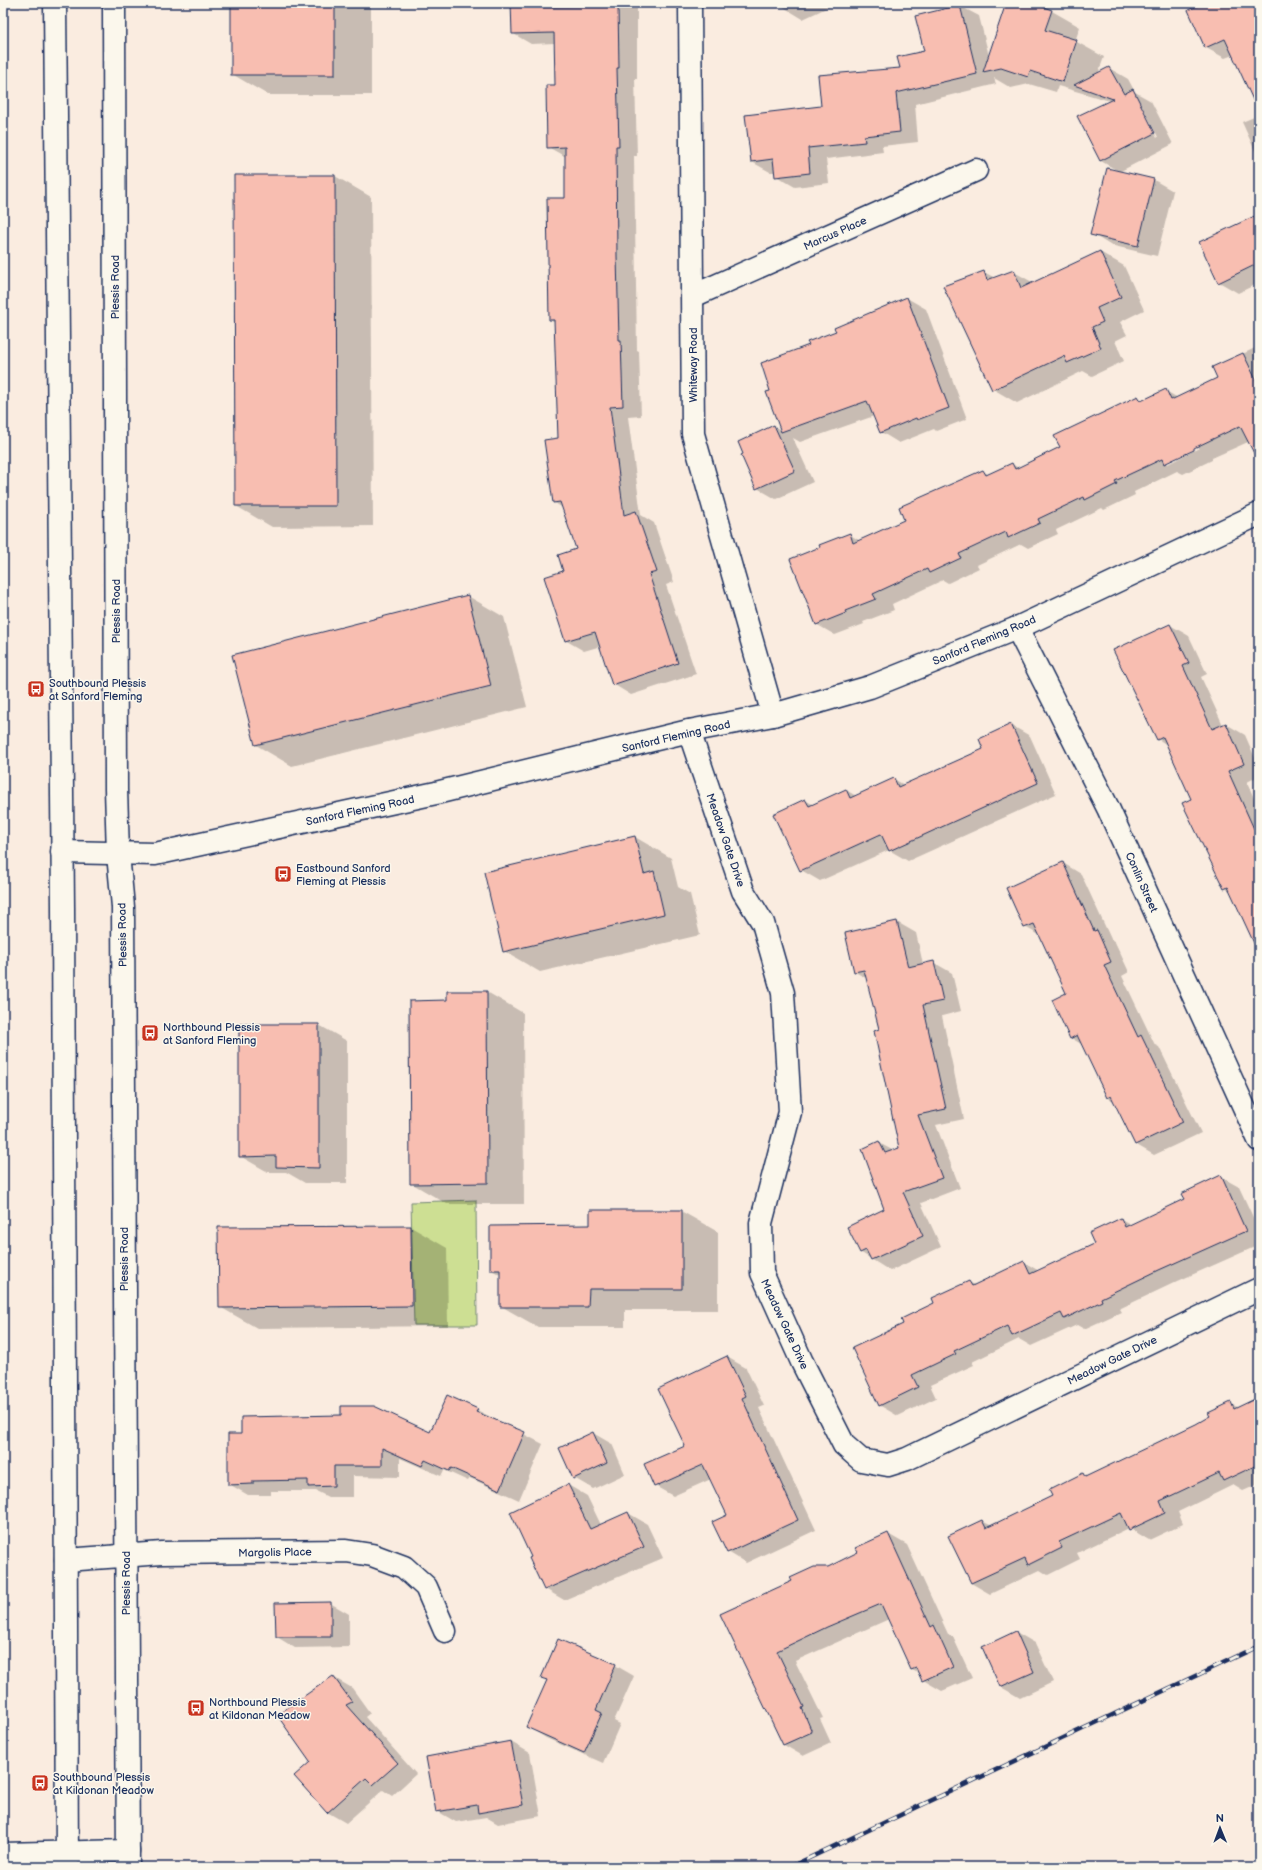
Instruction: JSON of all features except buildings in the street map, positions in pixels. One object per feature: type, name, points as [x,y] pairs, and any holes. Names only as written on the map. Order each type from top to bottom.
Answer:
[{"type":"street","points":[[55,3],[62,852],[67,1860]]},
{"type":"street","name":"Plessis Road","points":[[114,3],[116,790],[118,854],[123,915],[128,1859]]},
{"type":"street","name":"Whiteway Road","points":[[690,3],[693,434],[773,715]]},
{"type":"street","name":"Marcus Place","points":[[693,296],[976,170]]},
{"type":"street","name":"Sanford Fleming Road","points":[[62,852],[155,854],[436,793],[689,731],[773,715],[870,687],[1017,628],[1259,514]]},
{"type":"street","name":"Conlin Street","points":[[1017,628],[1108,808],[1259,1140]]},
{"type":"street","name":"Meadow Gate Drive","points":[[689,731],[743,891],[763,923],[783,994],[790,1112],[761,1223],[762,1273],[802,1362],[844,1445],[861,1460],[888,1465],[907,1459],[1259,1289]]},
{"type":"street","name":"Margolis Place","points":[[66,1560],[162,1553],[346,1552],[372,1555],[404,1567],[426,1587],[445,1631]]},
{"type":"street","points":[[3,1854],[67,1860],[128,1859]]},
{"type":"green space","points":[[476,1200],[477,1325],[414,1325],[411,1202]]},
{"type":"railway","points":[[790,1867],[1259,1646]]},
{"type":"place","name":"Southbound Plessis at Sanford Fleming","points":[[36,689]]},
{"type":"place","name":"Eastbound Sanford Fleming at Plessis","points":[[283,874]]},
{"type":"place","name":"Northbound Plessis at Sanford Fleming","points":[[150,1033]]},
{"type":"place","name":"Northbound Plessis at Kildonan Meadow","points":[[196,1708]]},
{"type":"place","name":"Southbound Plessis at Kildonan Meadow","points":[[40,1783]]}]
